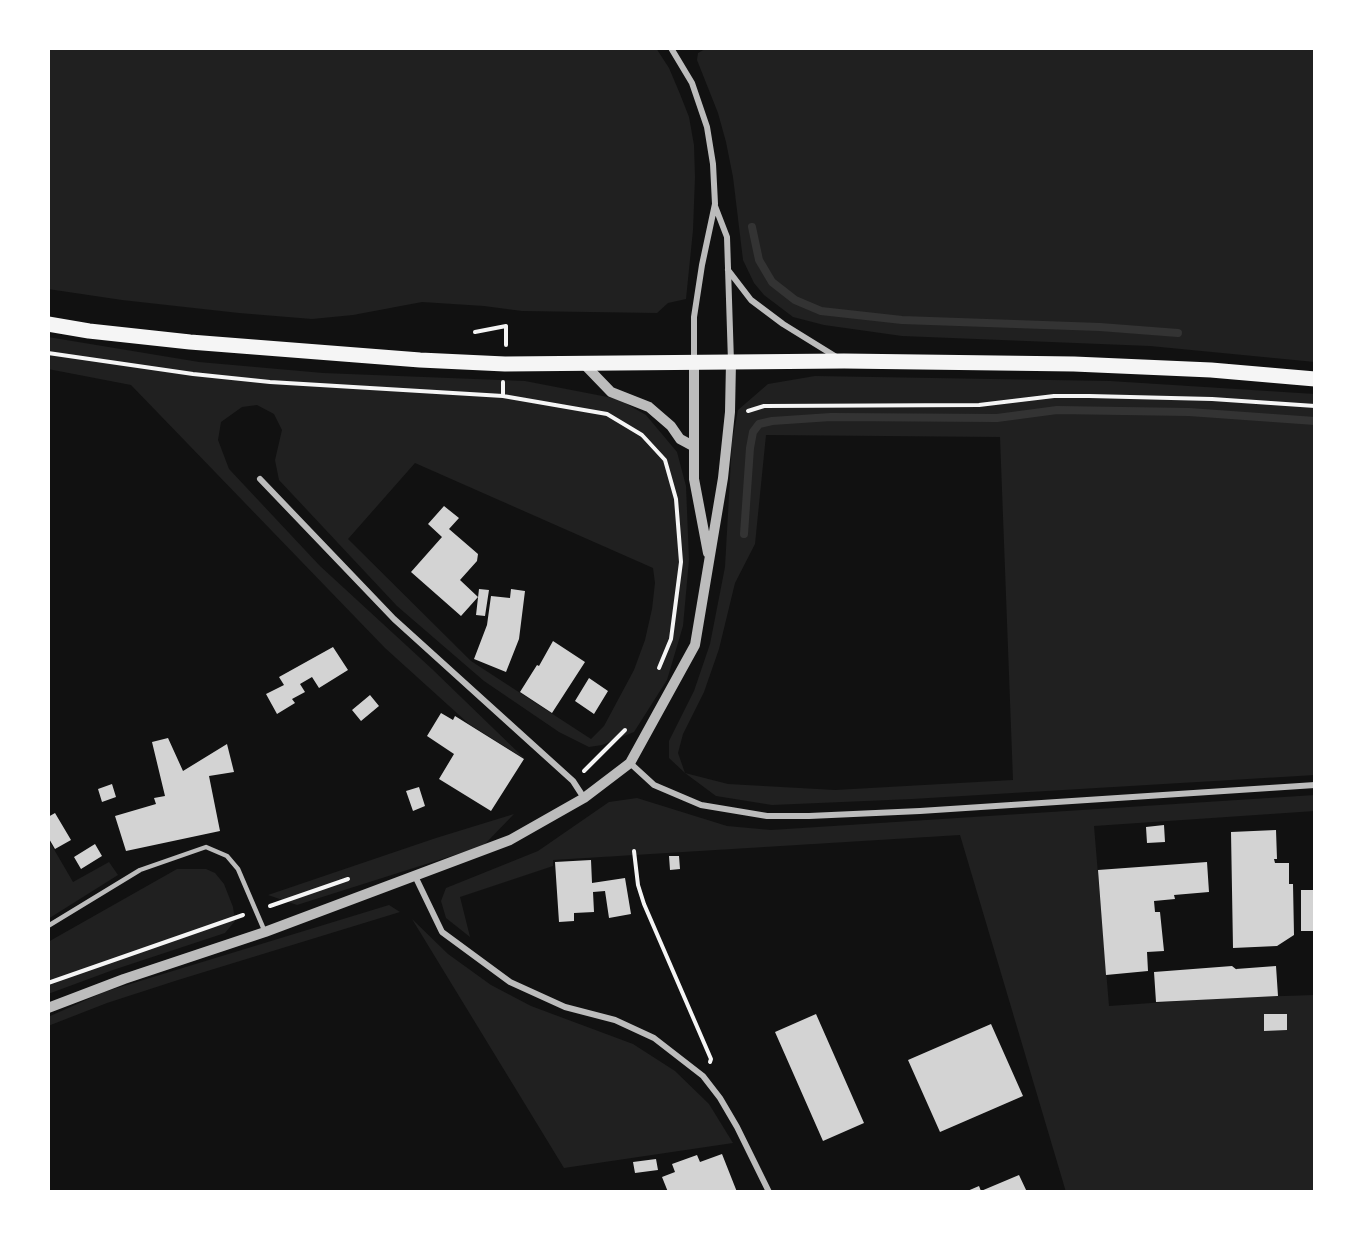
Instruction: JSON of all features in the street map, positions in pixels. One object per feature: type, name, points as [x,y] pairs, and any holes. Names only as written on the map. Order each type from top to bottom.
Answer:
[{"type":"main road","points":[[48,324],[142,338],[420,360],[505,364],[844,361],[1074,364],[1211,370],[1315,379]]},
{"type":"street","points":[[671,48],[692,83],[707,128],[713,164],[715,204],[694,316],[693,446],[694,479],[710,561]]},
{"type":"street","points":[[48,1008],[124,979],[265,932],[510,840],[584,798],[630,763],[695,645],[723,478],[730,412],[731,362],[727,237],[715,204]]},
{"type":"street","points":[[727,269],[751,300],[783,324],[844,361]]},
{"type":"street","points":[[583,363],[611,392],[649,407],[671,426],[680,439],[693,446]]},
{"type":"street","points":[[260,479],[394,619],[573,781],[584,798]]},
{"type":"street","points":[[630,763],[654,785],[701,805],[767,816],[920,811],[1315,785]]},
{"type":"street","points":[[415,876],[442,932],[510,982],[565,1007],[615,1020],[654,1038],[703,1076],[737,1126],[769,1192]]},
{"type":"lane","points":[[48,926],[140,870],[206,847],[227,856],[238,869],[265,932]]},
{"type":"path","points":[[48,353],[193,374],[270,382],[502,396],[607,414],[642,435],[665,460],[676,500],[681,562],[671,639],[659,669]]},
{"type":"path","points":[[765,406],[979,405],[1054,396],[1212,399],[1315,406]]},
{"type":"path","points":[[979,405],[980,397]]},
{"type":"path","points":[[573,781],[624,733],[629,724]]},
{"type":"path","points":[[634,851],[638,885],[644,904],[711,1059],[703,1076]]},
{"type":"path","points":[[48,983],[353,877]]},
{"type":"shaded area","points":[[50,48],[656,48],[669,68],[680,94],[689,117],[694,145],[693,230],[686,299],[668,303],[657,313],[522,311],[422,302],[353,315],[312,319],[122,300],[48,289],[48,52]]},
{"type":"shaded area","points":[[707,48],[1315,48],[1315,362],[1150,346],[902,336],[824,325],[793,317],[764,295],[754,283],[743,260],[733,177],[726,142],[718,113],[697,60],[698,53]]},
{"type":"shaded area","points":[[48,337],[199,362],[323,373],[525,381],[618,399],[646,415],[677,452],[686,486],[689,560],[683,626],[667,680],[634,732],[602,745],[589,747],[559,732],[484,681],[397,606],[279,480],[275,460],[282,430],[274,414],[257,405],[242,407],[221,422],[218,440],[229,469],[320,566],[525,759],[469,724],[385,648],[131,385],[48,369]],"holes":[[[415,463],[653,568],[655,583],[645,640],[634,670],[604,726],[591,739],[471,661],[348,539]]]},
{"type":"shaded area","points":[[815,376],[1110,381],[1315,394],[1315,775],[772,805],[716,796],[685,773],[669,758],[669,741],[694,691],[710,644],[725,567],[732,442],[738,410],[768,384]],"holes":[[[766,435],[1000,437],[1013,780],[835,790],[728,784],[685,773],[678,753],[683,734],[704,692],[719,649],[735,583],[755,544]]]},
{"type":"shaded area","points":[[1315,795],[1315,811],[1094,826],[1109,1006],[1223,998],[1315,995],[1315,1192],[1066,1192],[960,835],[553,860],[553,866],[460,897],[470,937],[446,918],[441,901],[446,888],[538,851],[609,802],[637,798],[727,826],[771,830]]},
{"type":"shaded area","points":[[514,814],[483,846],[297,905],[268,895],[436,838]]},
{"type":"shaded area","points":[[48,839],[73,882],[109,862],[118,875],[48,919]]},
{"type":"shaded area","points":[[177,869],[206,869],[215,873],[224,884],[233,907],[235,921],[225,933],[48,994],[48,942]]},
{"type":"shaded area","points":[[389,905],[400,912],[178,980],[107,1003],[48,1026],[48,1017],[104,992]]},
{"type":"shaded area","points":[[412,919],[448,954],[491,985],[531,1006],[633,1044],[675,1071],[709,1104],[733,1143],[564,1168]]},
{"type":"building","points":[[444,506],[459,518],[449,529],[478,554],[477,561],[460,580],[478,597],[461,616],[411,572],[442,537],[428,524]]},
{"type":"building","points":[[479,589],[489,590],[485,616],[476,615]]},
{"type":"building","points":[[511,589],[525,591],[519,639],[506,672],[474,659],[487,625],[491,596],[510,598]]},
{"type":"building","points":[[553,641],[585,662],[552,713],[520,692],[537,665],[539,666]]},
{"type":"building","points":[[333,647],[348,670],[319,688],[312,677],[300,684],[305,692],[292,699],[295,703],[277,714],[266,694],[284,685],[279,677]]},
{"type":"building","points":[[589,678],[608,691],[594,714],[575,701]]},
{"type":"building","points":[[370,695],[379,706],[361,721],[352,710]]},
{"type":"building","points":[[441,713],[453,720],[455,716],[524,759],[491,811],[439,779],[454,754],[427,736]]},
{"type":"building","points":[[168,738],[183,771],[227,744],[234,772],[209,776],[220,831],[126,851],[115,816],[156,804],[154,798],[165,796],[152,742]]},
{"type":"building","points":[[112,784],[116,797],[102,802],[98,789]]},
{"type":"building","points":[[419,787],[425,806],[413,811],[406,791]]},
{"type":"building","points":[[55,813],[71,840],[55,849],[48,837],[48,817]]},
{"type":"building","points":[[1164,825],[1165,842],[1147,843],[1146,827]]},
{"type":"building","points":[[1276,830],[1277,859],[1274,859],[1275,863],[1289,863],[1289,884],[1293,884],[1294,935],[1277,946],[1233,948],[1231,832]]},
{"type":"building","points":[[95,844],[102,856],[81,869],[74,857]]},
{"type":"building","points":[[669,856],[679,856],[680,869],[670,870]]},
{"type":"building","points":[[591,860],[592,883],[625,878],[631,914],[609,918],[605,891],[593,892],[594,912],[574,913],[574,921],[559,922],[555,862]]},
{"type":"building","points":[[1207,862],[1209,892],[1174,895],[1175,899],[1154,901],[1155,912],[1160,912],[1164,951],[1147,952],[1148,971],[1106,975],[1098,870]]},
{"type":"building","points":[[1301,890],[1315,890],[1315,931],[1301,931]]},
{"type":"building","points":[[1232,966],[1237,970],[1276,966],[1278,996],[1156,1002],[1154,972]]},
{"type":"building","points":[[816,1014],[864,1123],[823,1141],[775,1032]]},
{"type":"building","points":[[1264,1014],[1287,1014],[1287,1030],[1264,1031]]},
{"type":"building","points":[[991,1024],[1023,1096],[940,1132],[908,1060]]},
{"type":"building","points":[[722,1154],[737,1192],[668,1192],[662,1177],[675,1172],[672,1164],[697,1155],[700,1162]]},
{"type":"building","points":[[656,1159],[658,1170],[635,1173],[633,1162]]},
{"type":"building","points":[[1019,1175],[1027,1192],[965,1192],[979,1186],[981,1191]]},
{"type":"waterway","points":[[752,227],[759,260],[772,282],[795,300],[821,311],[902,320],[1100,327],[1178,333]]},
{"type":"waterway","points":[[744,534],[753,432],[759,424],[772,421],[831,417],[997,418],[1057,410],[1189,412],[1315,421]]}]
